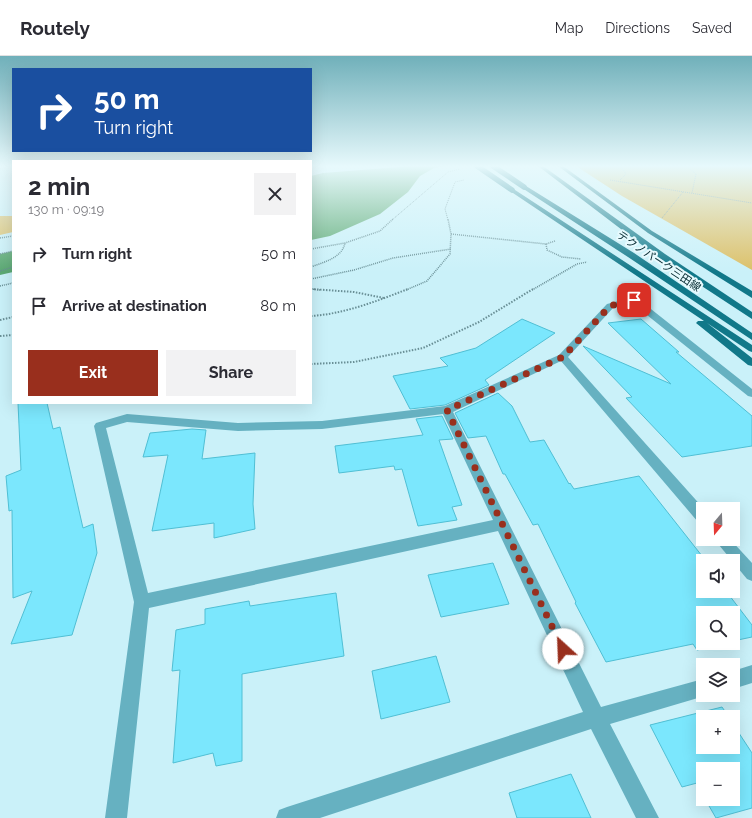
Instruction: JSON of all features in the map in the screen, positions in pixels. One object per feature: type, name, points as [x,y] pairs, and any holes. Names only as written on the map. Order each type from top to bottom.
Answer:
[{"type":"main road","points":[[529,202],[628,268],[662,288],[752,349]]},
{"type":"main road","name":"テクノパーク三田線","points":[[547,202],[631,255],[752,337]]},
{"type":"main road","name":"テクノパーク三田線","points":[[588,202],[662,256],[752,316]]},
{"type":"main road","points":[[609,202],[650,232],[752,295]]},
{"type":"main road","points":[[691,258],[752,303]]},
{"type":"main road","points":[[628,268],[752,363]]},
{"type":"street","points":[[116,818],[142,602],[100,426],[127,418],[238,426],[322,424],[447,410],[563,357],[610,306],[634,300],[752,394]]},
{"type":"street","points":[[563,357],[696,510]]},
{"type":"street","points":[[447,410],[596,718],[648,818]]},
{"type":"street","points":[[142,602],[503,524]]},
{"type":"street","points":[[727,546],[752,574]]},
{"type":"street","points":[[740,678],[752,674]]},
{"type":"street","points":[[287,818],[596,718],[696,690]]},
{"type":"path","points":[[312,248],[345,243],[380,231],[414,202]]},
{"type":"path","points":[[312,316],[330,315],[385,298],[427,281],[450,254],[451,234],[445,209],[448,202]]},
{"type":"path","points":[[650,232],[675,202]]},
{"type":"path","points":[[451,234],[546,244],[545,248],[556,256],[580,259]]},
{"type":"path","points":[[0,238],[12,236]]},
{"type":"path","points":[[312,267],[341,253],[345,247],[345,243]]},
{"type":"path","points":[[312,279],[354,270],[393,258],[451,249]]},
{"type":"path","points":[[0,254],[12,251]]},
{"type":"path","points":[[312,364],[354,362],[423,348],[479,322],[576,264],[593,261]]},
{"type":"path","points":[[0,271],[12,267]]},
{"type":"path","points":[[0,286],[12,283]]},
{"type":"path","points":[[312,289],[354,292],[385,298]]},
{"type":"path","points":[[0,320],[12,317]]},
{"type":"path","points":[[0,336],[12,335]]},
{"type":"shaded area","points":[[312,202],[396,202],[380,214],[330,236],[312,240]]},
{"type":"shaded area","points":[[632,202],[752,202],[752,270]]},
{"type":"shaded area","points":[[0,216],[12,216],[12,232],[0,235]]},
{"type":"building","points":[[522,319],[555,333],[485,380],[489,385],[445,405],[410,409],[393,376],[448,366],[440,358],[476,348]]},
{"type":"building","points":[[641,319],[679,352],[676,352],[752,416],[752,446],[682,457],[626,398],[632,397],[583,346],[671,384],[608,323]]},
{"type":"building","points":[[498,393],[512,406],[530,442],[544,440],[569,484],[570,483],[574,489],[639,476],[700,554],[696,554],[696,598],[731,598],[737,606],[696,606],[696,648],[693,644],[606,662],[575,603],[576,602],[538,524],[533,525],[505,474],[503,474],[486,436],[468,438],[455,413]]},
{"type":"building","points":[[18,404],[47,404],[53,429],[60,427],[83,528],[93,524],[97,553],[72,635],[11,644],[32,591],[13,598],[12,510],[9,511],[6,476],[21,470]]},
{"type":"building","points":[[442,416],[453,439],[439,440],[462,505],[452,507],[457,520],[418,526],[402,469],[395,470],[394,466],[339,473],[335,446],[423,435],[416,419]]},
{"type":"building","points":[[192,429],[206,430],[202,459],[255,453],[253,504],[255,529],[214,538],[214,523],[152,531],[168,455],[143,457],[150,433]]},
{"type":"building","points":[[493,563],[509,604],[441,617],[428,575]]},
{"type":"building","points":[[336,593],[344,656],[242,674],[242,761],[216,766],[213,753],[173,763],[180,670],[172,671],[176,630],[205,624],[205,609],[249,601],[250,606]]},
{"type":"building","points":[[740,609],[752,625],[752,637],[740,640]]},
{"type":"building","points":[[436,656],[450,702],[381,719],[372,671]]},
{"type":"building","points":[[722,707],[724,710],[710,710]]},
{"type":"building","points":[[696,714],[696,754],[740,754],[740,735],[752,753],[752,808],[716,818],[709,806],[740,806],[740,762],[696,762],[696,783],[682,787],[650,725]]},
{"type":"building","points":[[571,774],[591,818],[517,818],[509,793]]},
{"type":"waterway","points":[[0,265],[12,261]]},
{"type":"route","points":[[563,649],[447,410],[563,357],[610,306],[634,300]]}]
